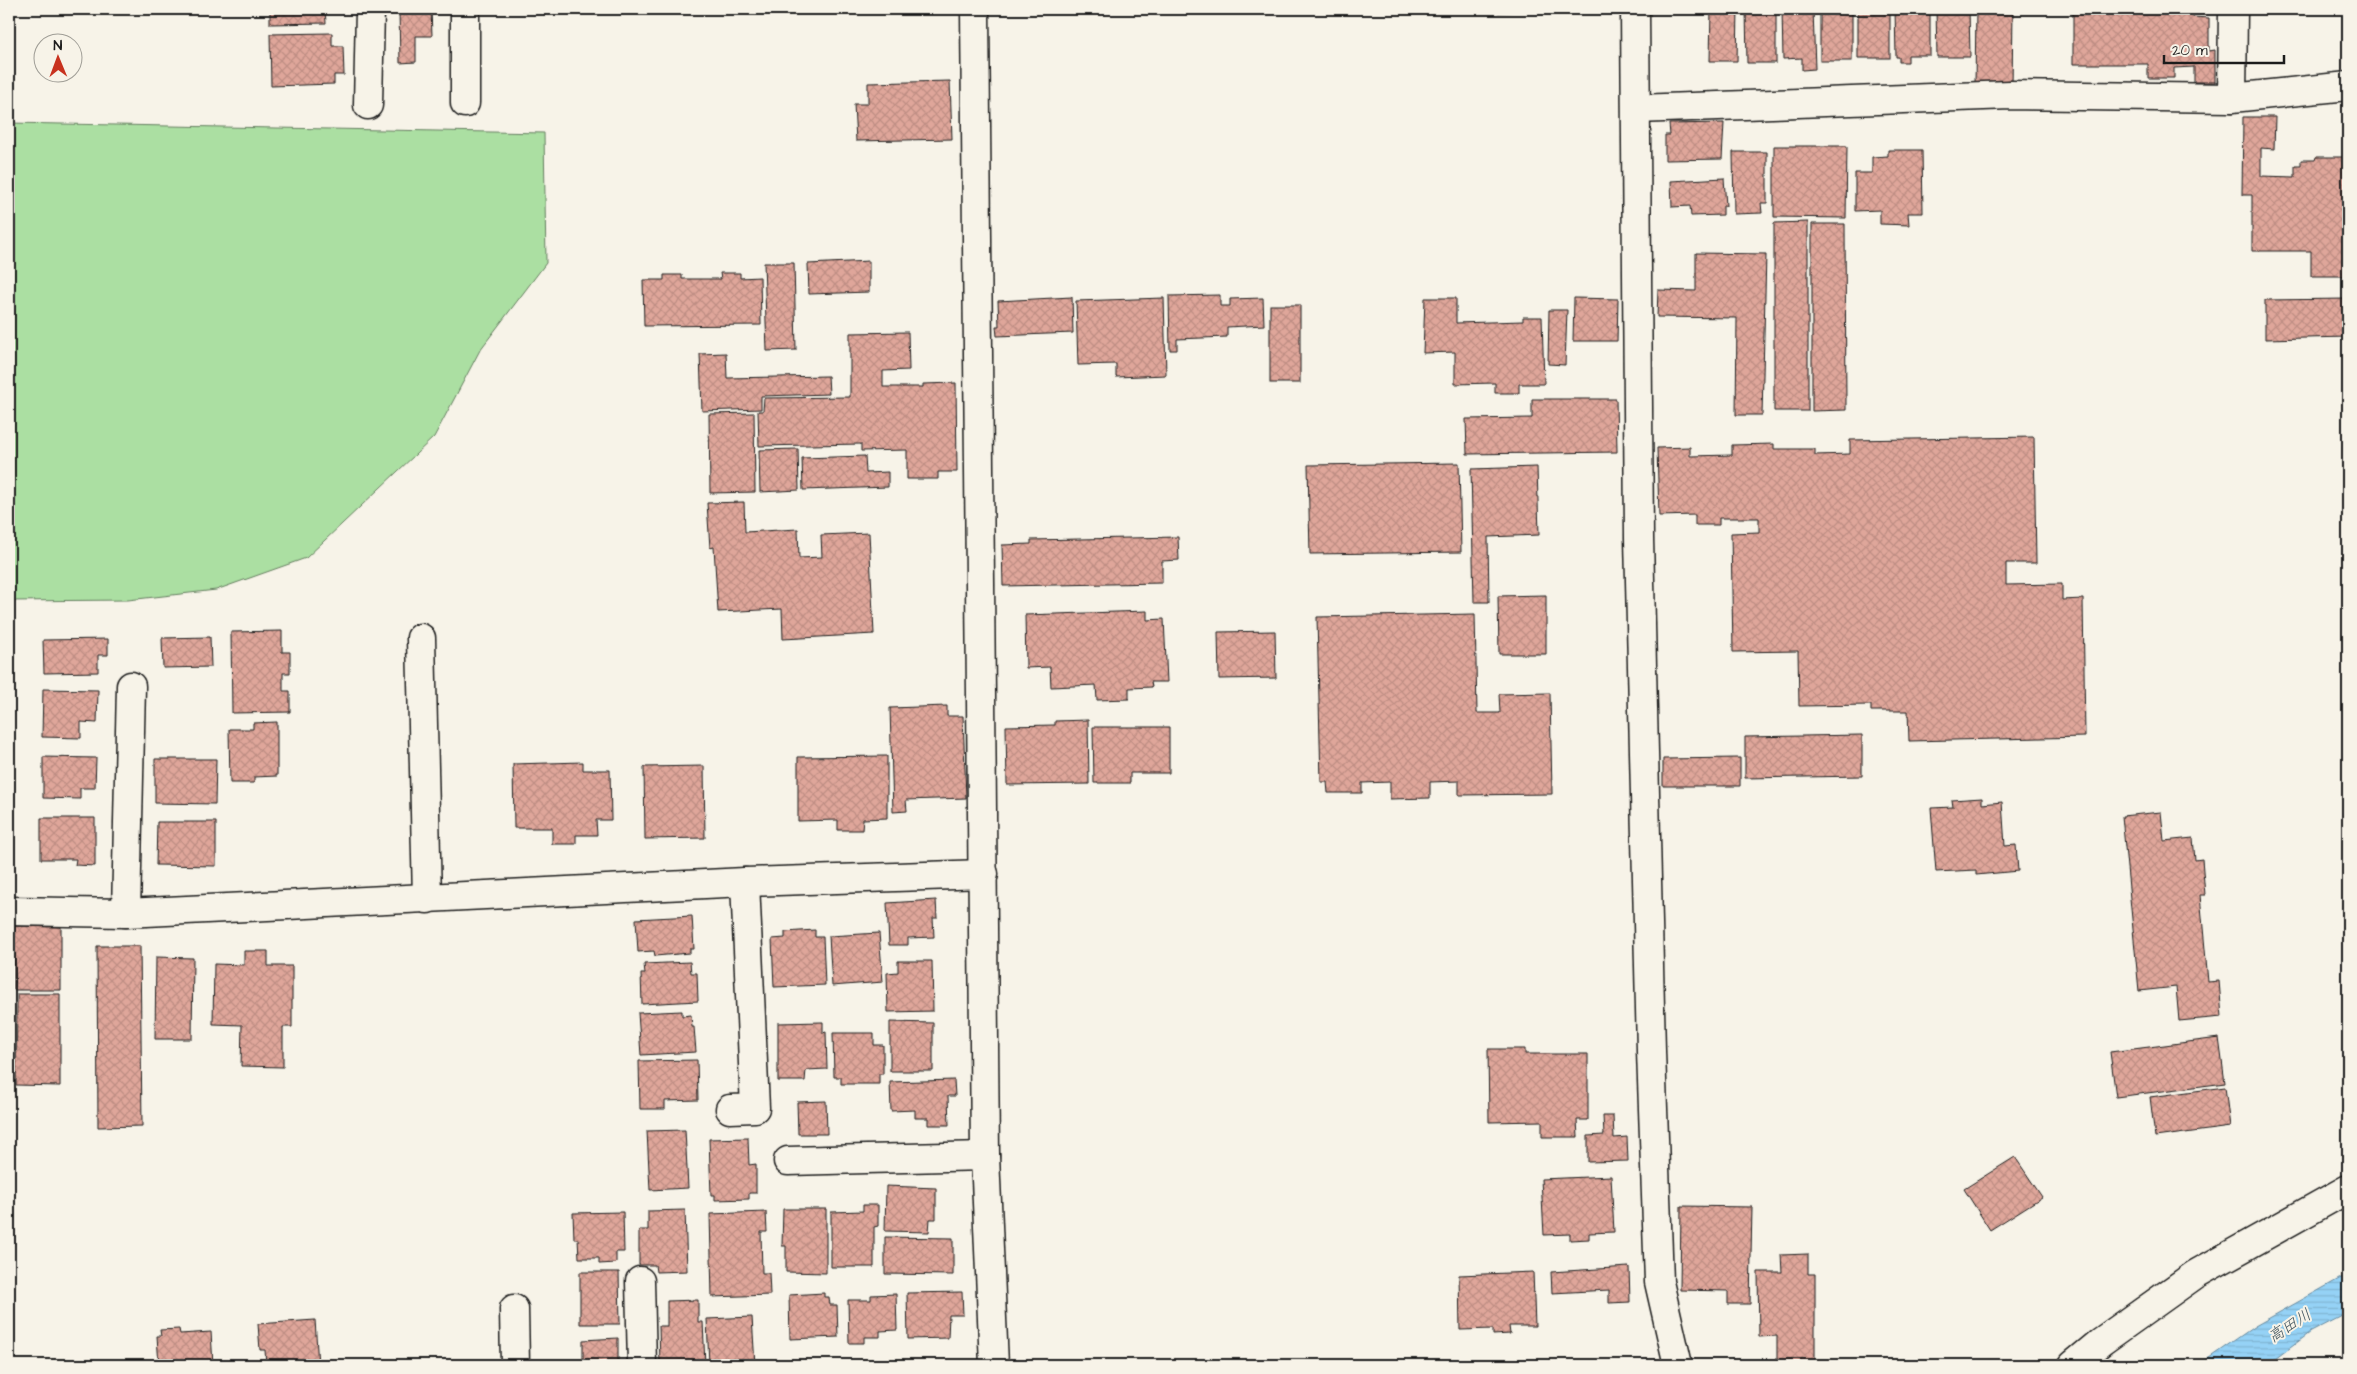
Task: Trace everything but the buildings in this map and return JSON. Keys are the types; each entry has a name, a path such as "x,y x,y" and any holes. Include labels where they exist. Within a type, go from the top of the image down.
{"street":[{"path":"368,105 370,9"},
{"path":"465,9 465,103"},
{"path":"975,9 986,1156 994,1365"},
{"path":"1635,9 1639,538 1658,1273 1678,1365"},
{"path":"2232,98 2233,9"},
{"path":"1636,109 2010,95 2232,98 2348,86"},
{"path":"421,638 427,899"},
{"path":"126,913 131,686"},
{"path":"9,911 126,913 746,882 984,874"},
{"path":"730,1109 756,1108 746,882"},
{"path":"788,1161 986,1156"},
{"path":"2073,1365 2102,1341 2196,1274 2348,1189"},
{"path":"640,1281 642,1365"},
{"path":"514,1309 515,1365"}],"green space":[{"path":"9,123 544,133 546,263 480,350 434,437 306,558 216,590 128,600 9,601"}],"water":[{"name":"高田川","path":"2348,1274 2348,1313 2311,1332 2267,1365 2199,1365 2255,1326"}]}
